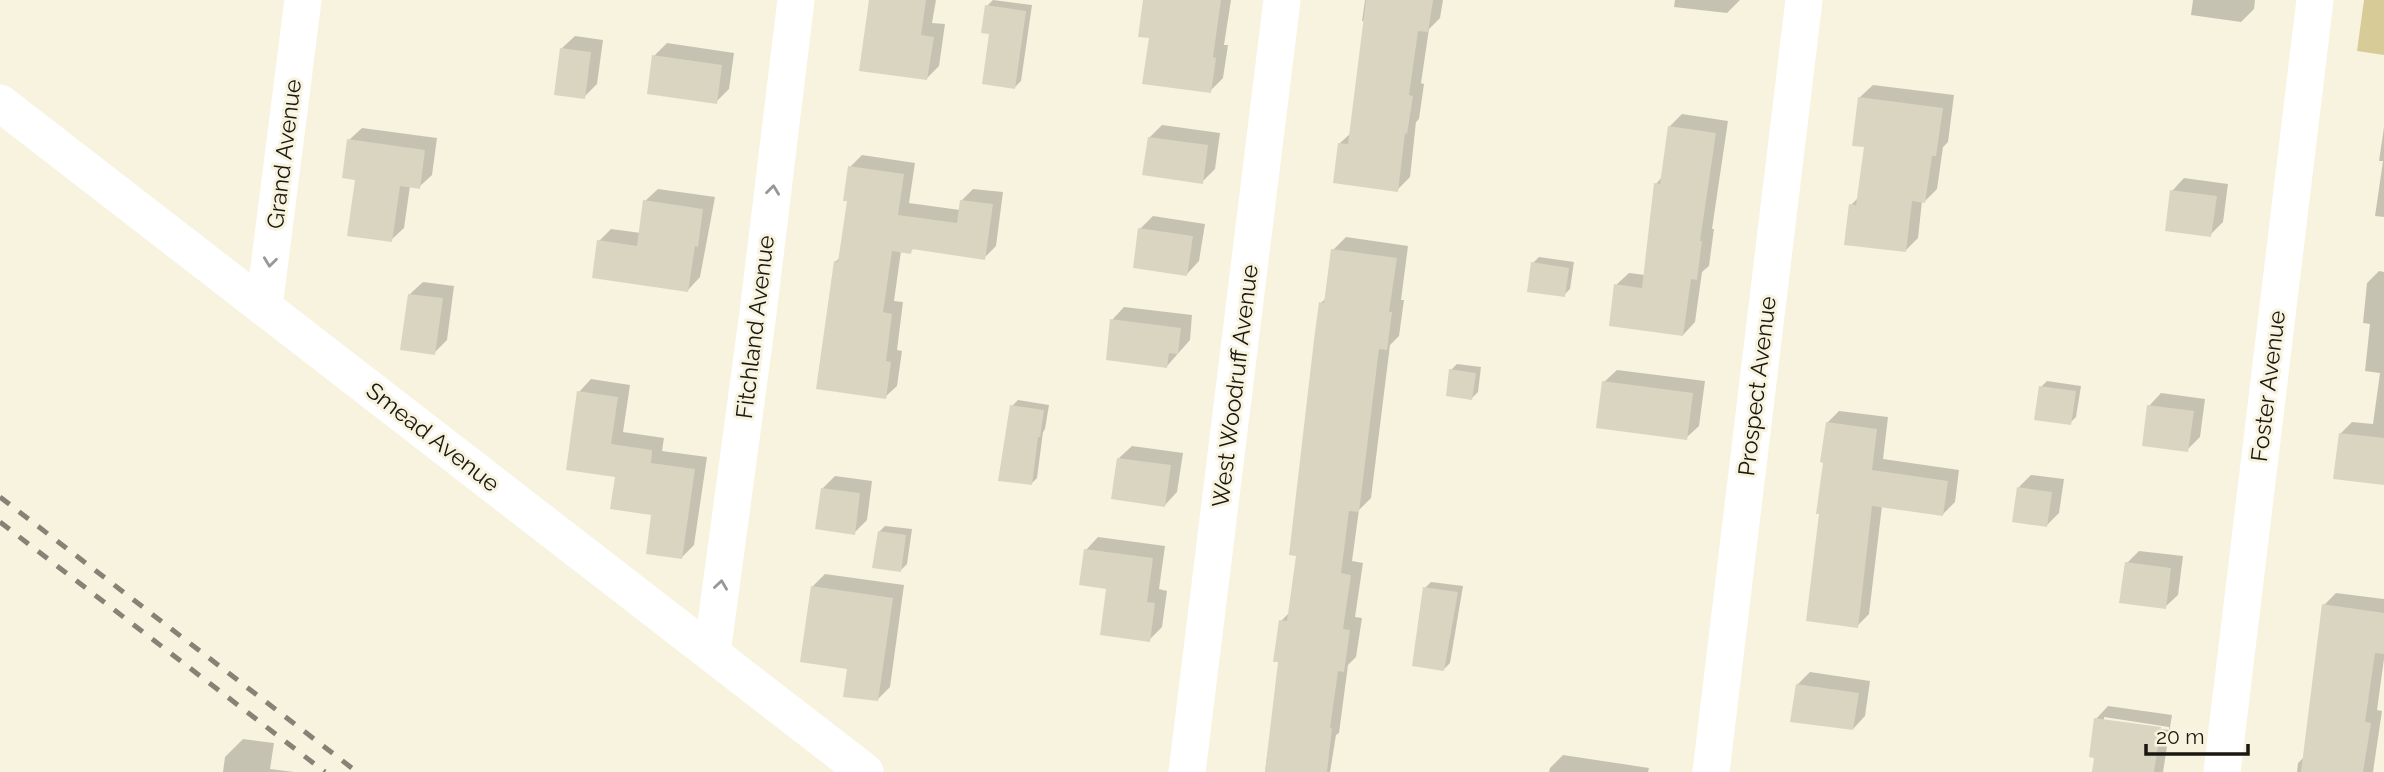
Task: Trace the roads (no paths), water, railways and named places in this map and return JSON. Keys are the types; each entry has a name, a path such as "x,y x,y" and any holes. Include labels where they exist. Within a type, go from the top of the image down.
{"street":[{"name":"Grand Avenue","path":"264,307 303,0"},
{"name":"Fitchland Avenue","path":"712,653 760,299 796,0"},
{"name":"West Woodruff Avenue","path":"1187,772 1282,0"},
{"name":"Prospect Avenue","path":"1711,772 1804,0"},
{"name":"Foster Avenue","path":"2222,772 2315,0"},
{"name":"Smead Avenue","path":"0,103 865,772"}],"railway":[{"path":"0,497 357,772"},
{"path":"0,522 325,772"}]}
